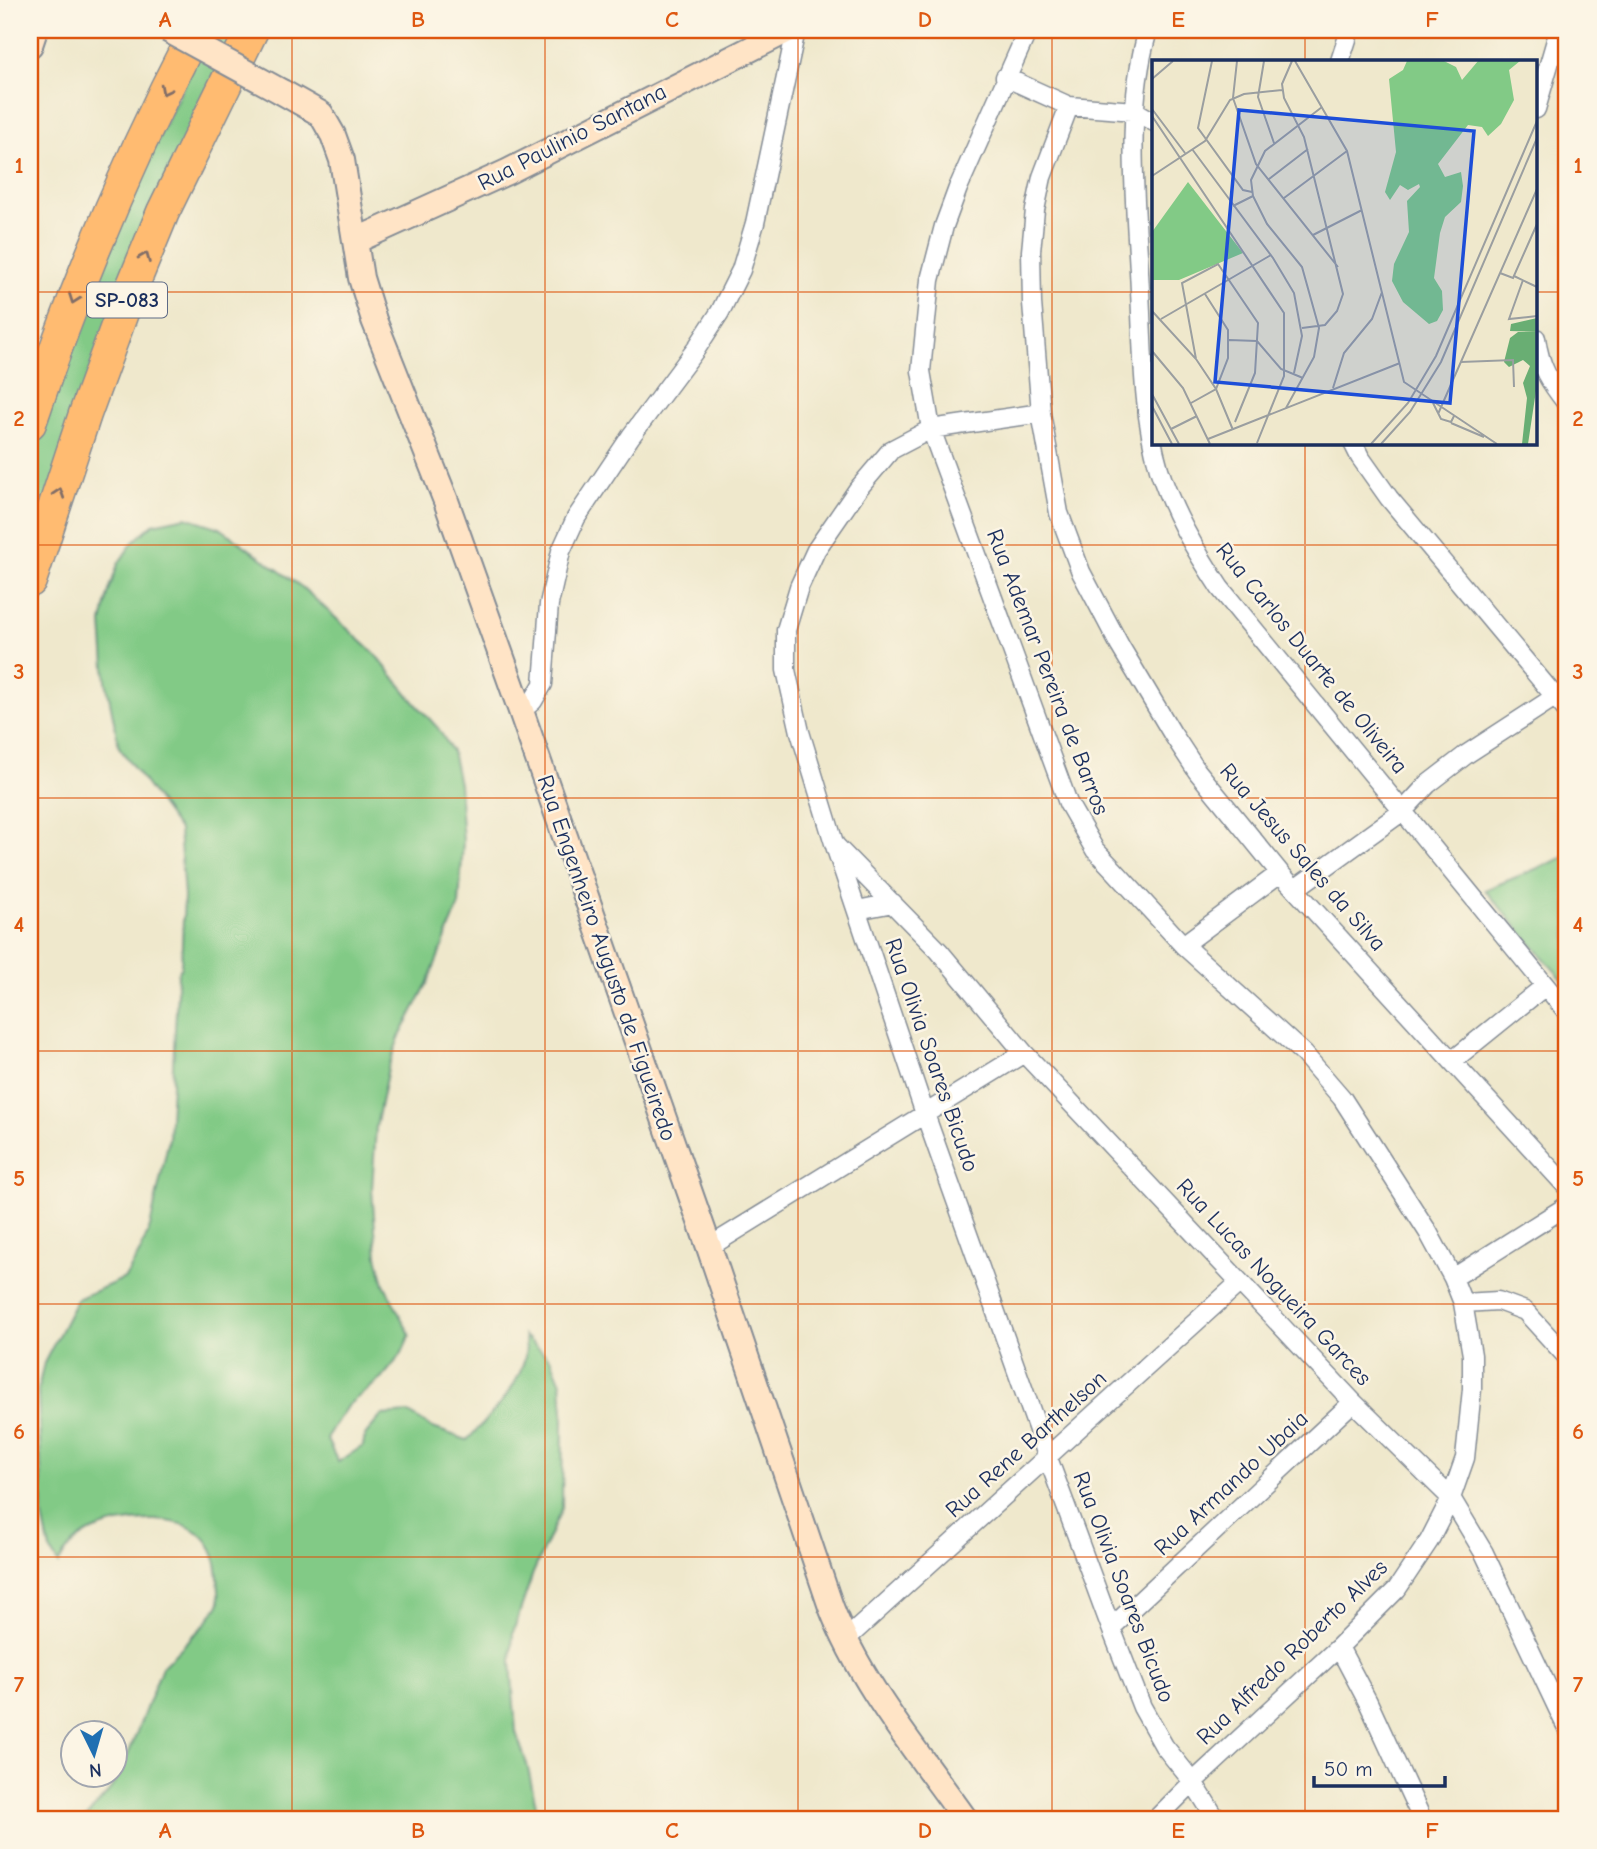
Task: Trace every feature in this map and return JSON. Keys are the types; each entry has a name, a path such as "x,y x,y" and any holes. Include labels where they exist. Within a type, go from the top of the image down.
{"highway":[{"name":"SP-083","path":"30,423 85,268 162,95 196,30"},
{"name":"SP-083","path":"30,582 85,414 124,307 163,212 252,30"}],"main road":[{"path":"30,46 35,30"},
{"name":"Rua Engenheiro Augusto de Figueiredo","path":"168,30 321,114 333,135 342,160 361,278 374,320 446,501 521,711 844,1641 863,1675 965,1819"},
{"name":"Rua Paulinio Santana","path":"355,241 507,172 788,30"}],"street":[{"path":"521,711 533,701 543,684 549,604 561,551 576,518 631,436 696,349 720,312 741,270 755,223 796,30"},
{"name":"Rua Ademar Pereira de Barros","path":"1028,30 958,188 944,226 930,280 921,371 931,429 1068,803 1080,827 1095,850 1183,945 1304,1054 1342,1098 1422,1222 1453,1278 1462,1303"},
{"name":"Rua Carlos Duarte de Oliveira","path":"1148,30 1137,82 1133,149 1146,408 1152,436"},
{"path":"1340,60 1350,30"},
{"path":"1538,102 1559,30"},
{"path":"1006,77 1069,106 1135,111 1152,121"},
{"name":"Rua Jesus Sales da Silva","path":"1069,106 1042,177 1035,210 1031,251 1032,303 1041,413 1059,513 1087,585 1119,646 1171,733 1198,772 1280,873 1567,1187"},
{"path":"1538,354 1539,362 1551,384 1567,404"},
{"name":"Rua Olivia Soares Bicudo","path":"1041,413 931,429 891,450 858,489 816,550 799,587 786,630 786,670 791,699 834,843 925,1114 1111,1628 1142,1707 1164,1745 1193,1782 1216,1819"},
{"name":"Rua Carlos Duarte de Oliveira","path":"1154,444 1172,505 1192,546 1220,588 1567,1012"},
{"path":"1354,444 1389,498 1561,693 1567,711"},
{"path":"1295,889 1403,811 1428,784 1467,754 1561,693"},
{"name":"Rua Lucas Nogueira Garces","path":"834,843 939,951 1024,1053 1353,1402 1451,1498 1484,1553 1567,1728"},
{"path":"1183,945 1280,873"},
{"path":"857,910 893,903"},
{"path":"1452,1061 1545,986"},
{"path":"709,1247 1024,1053"},
{"path":"1453,1278 1567,1206"},
{"name":"Rua Rene Barthelson","path":"844,1641 1240,1282"},
{"path":"1462,1303 1498,1301 1525,1311 1567,1357"},
{"name":"Rua Alfredo Roberto Alves","path":"1156,1819 1397,1589 1429,1541 1451,1498 1465,1458 1472,1389 1472,1354 1462,1303"},
{"name":"Rua Armando Ubaia","path":"1111,1628 1353,1402"},
{"path":"1339,1647 1368,1702 1422,1819"}],"green space":[{"path":"210,30 240,30 30,547 30,460 71,341 156,143"},
{"path":"186,517 220,528 303,588 374,653 438,728 452,751 459,784 463,842 459,905 428,982 399,1038 388,1068 376,1127 372,1189 377,1256 384,1284 410,1335 401,1355 382,1378 348,1405 326,1438 338,1462 363,1446 365,1435 382,1415 409,1413 433,1428 467,1440 498,1406 517,1379 526,1350 524,1336 551,1359 561,1383 562,1508 533,1573 513,1632 511,1662 516,1732 527,1764 539,1819 84,1819 109,1790 130,1790 130,1750 162,1667 204,1625 220,1603 217,1568 212,1549 203,1536 189,1527 173,1522 136,1520 102,1527 79,1539 58,1564 50,1550 43,1517 38,1389 44,1363 77,1299 125,1278 140,1252 150,1227 169,1138 184,896 179,830 119,747 106,681 102,623 118,564 133,542 153,524"},
{"path":"1567,856 1567,985 1485,890"}]}
